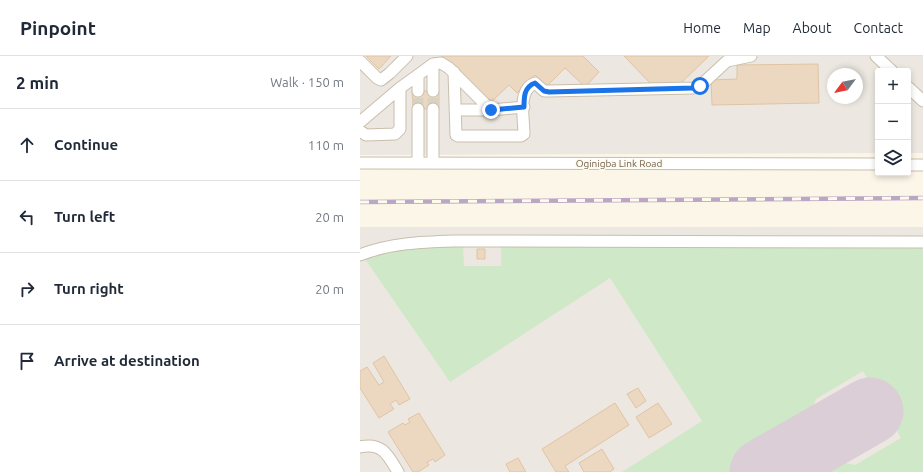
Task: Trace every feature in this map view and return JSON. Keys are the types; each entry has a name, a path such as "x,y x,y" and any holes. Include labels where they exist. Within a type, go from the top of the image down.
{"street":[{"path":"360,61 377,78 381,80 406,56"},
{"path":"454,72 456,135 521,136 524,134 524,97 526,90 531,84 535,83 544,91 549,92 693,88 700,86 727,60 751,56"},
{"path":"876,56 889,68"},
{"path":"360,122 400,88 433,64 441,63 454,72 491,110"},
{"path":"433,64 433,91"},
{"path":"418,75 418,91"},
{"path":"360,131 366,135 395,134 398,132 400,129 400,88"},
{"path":"911,90 923,101"},
{"path":"455,110 491,110 524,107"},
{"path":"418,109 418,163"},
{"path":"433,109 433,163"},
{"path":"418,124 433,124"},
{"name":"Oginigba Link Road","path":"360,163 875,164"},
{"path":"911,164 923,165"},
{"path":"360,255 391,246 454,240 923,242"},
{"path":"360,446 371,445 380,448 387,454 398,472"}],"shaded area":[{"path":"360,56 923,56 923,153 911,153 911,68 875,68 875,153 360,155"},
{"path":"360,227 923,227 923,472 360,472"}],"green space":[{"path":"501,245 923,246 923,472 798,472 822,458 855,465 901,438 863,371 816,399 806,429 731,472 622,472 702,421 610,278 450,382 365,259 393,251 424,246 463,246 464,266 501,266"}],"building":[{"path":"366,56 391,56 379,69"},
{"path":"441,56 583,56 599,72 585,87 565,68 547,86 535,75 517,93 509,85 491,102 469,80 467,82"},
{"path":"624,56 709,56 681,83 651,84"},
{"path":"818,64 819,103 712,105 711,80 737,79 737,65"},
{"path":"412,91 439,91 439,109 413,109"},
{"path":"477,249 485,249 485,259 477,259"},
{"path":"384,356 410,399 399,405 396,400 390,404 394,409 379,418 360,388 360,371 367,367 379,385 384,382 373,363"},
{"path":"638,388 646,401 636,408 627,394"},
{"path":"615,403 629,425 565,466 569,472 556,472 542,449"},
{"path":"658,403 672,424 649,438 636,417"},
{"path":"419,413 445,455 435,462 433,459 427,462 429,465 418,472 413,472 388,432 403,423 405,425 410,422 408,419"},
{"path":"602,449 614,469 610,472 584,472 579,463"},
{"path":"518,458 526,472 510,472 506,464"}],"runway":[{"path":"763,472 870,411"}],"tunnel":[{"path":"418,91 418,109"},
{"path":"433,91 433,109"}],"railway":[{"path":"360,202 923,198"}],"route":[{"path":"491,110 524,107 526,90 531,84 535,83 538,84 544,91 549,92 693,88 700,86"}]}
